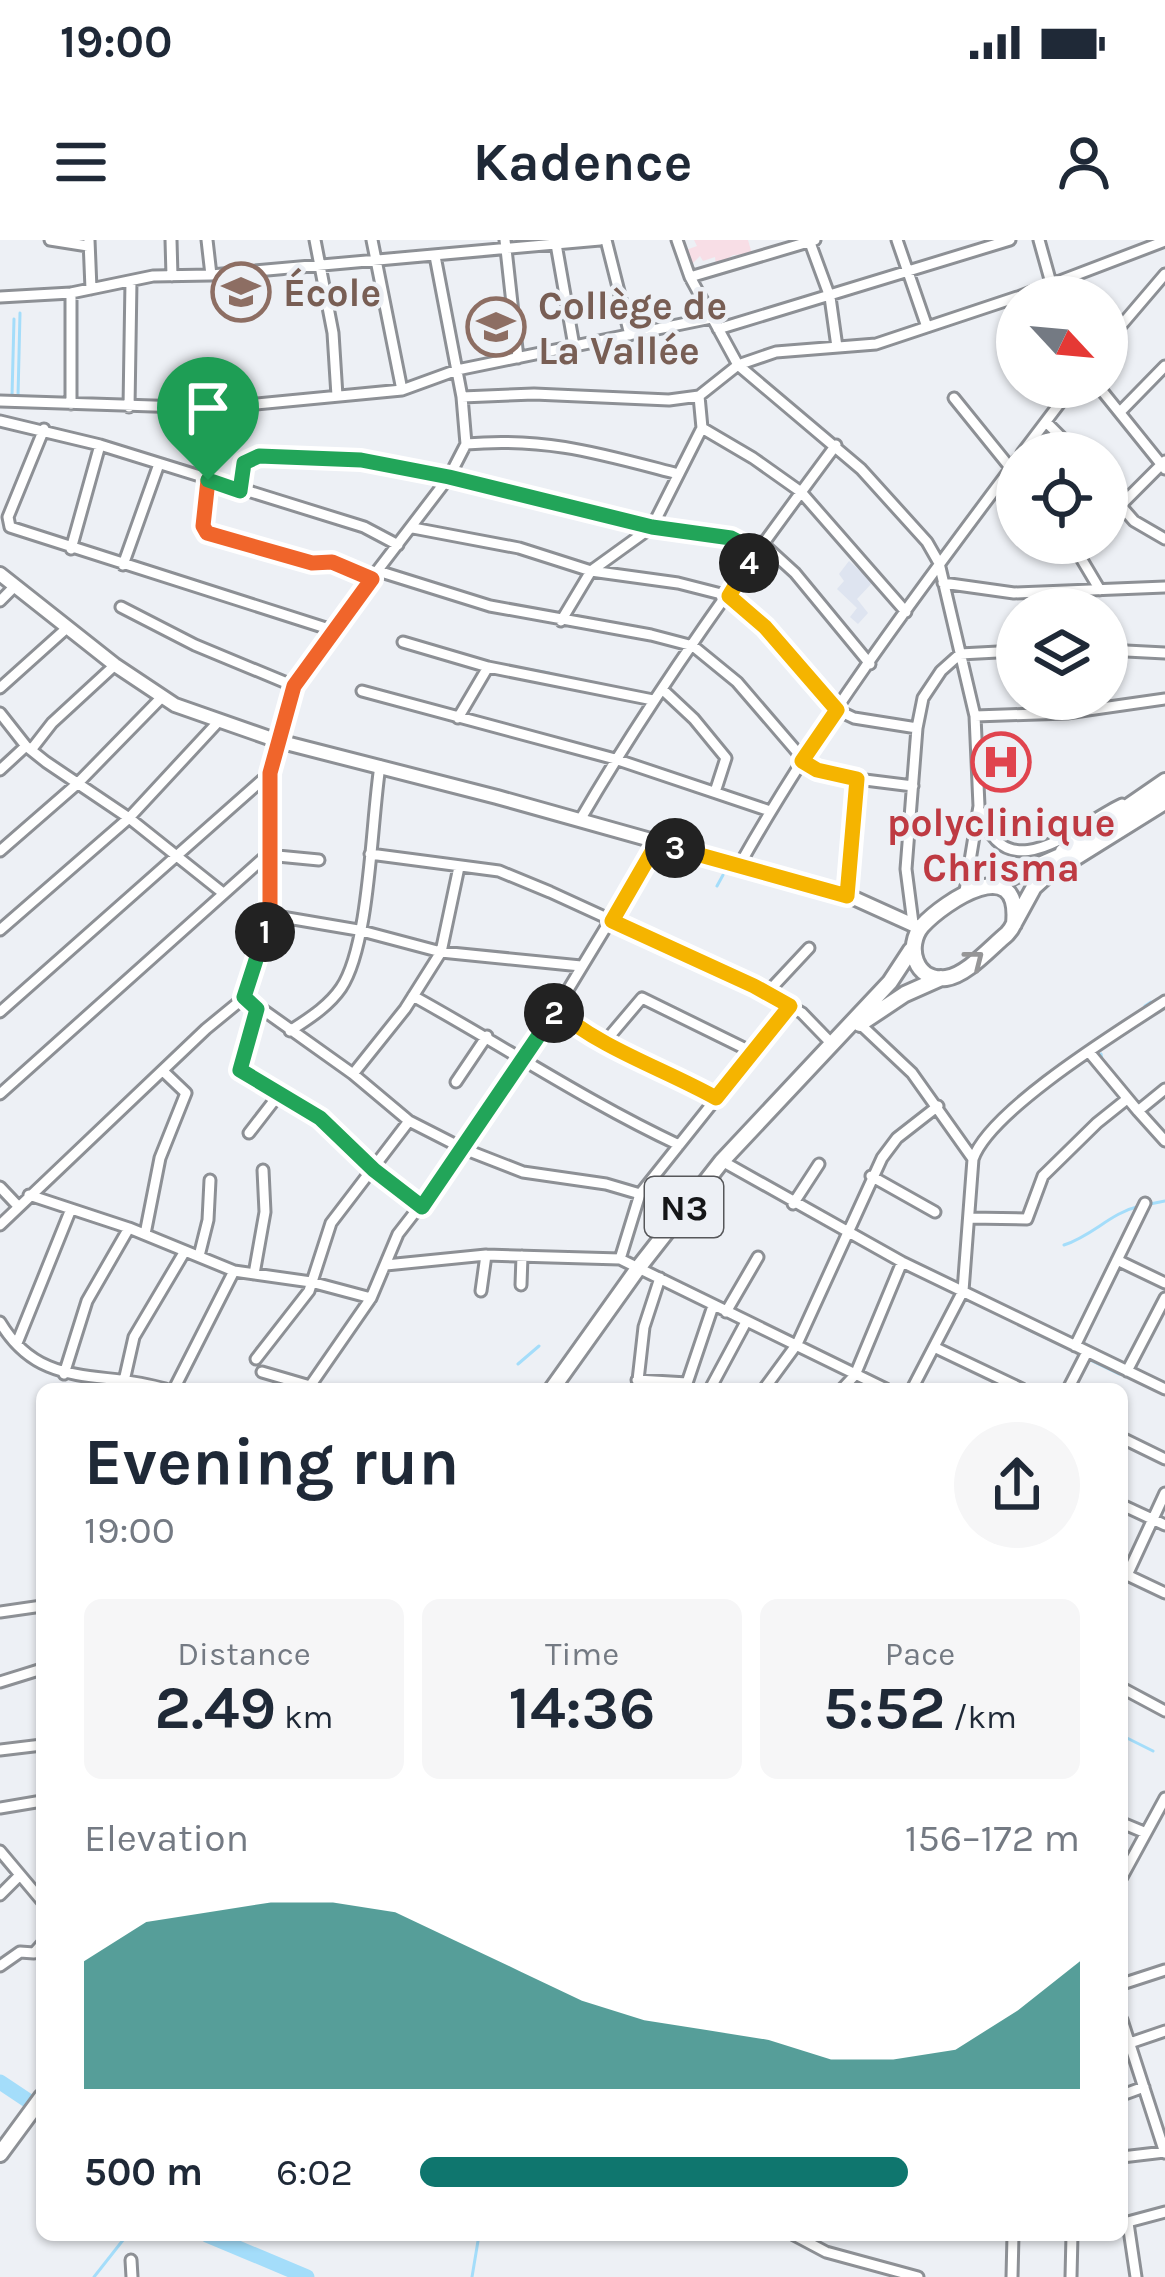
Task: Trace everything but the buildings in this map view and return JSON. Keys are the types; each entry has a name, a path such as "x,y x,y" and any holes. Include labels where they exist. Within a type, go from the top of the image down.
{"highway":[{"path":"835,1043 890,982 911,950 917,926 965,891 1041,873 1165,791"},
{"path":"835,1043 905,994 958,973 1007,934 1041,873"},
{"path":"992,886 1014,904 1014,924"},
{"path":"911,950 919,966 941,978"},
{"name":"N3","path":"556,1383 722,1161 835,1043"},
{"path":"0,2154 36,2105"}],"main road":[{"path":"0,574 161,698 219,721 847,896 917,926"},
{"path":"1041,873 1165,780"},
{"path":"1041,873 1165,802"}],"street":[{"path":"50,240 89,243 91,289"},
{"path":"171,240 172,276"},
{"path":"207,240 211,275"},
{"path":"315,240 333,333 337,396"},
{"path":"372,240 402,390"},
{"path":"417,240 417,256"},
{"path":"0,298 71,293 172,276 435,256 505,244 603,240 630,335"},
{"path":"677,240 690,277 738,365 836,445 927,542 939,563 975,716 979,806 965,891"},
{"path":"897,240 927,327"},
{"path":"718,329 1010,240"},
{"path":"1039,240 1049,276"},
{"path":"690,277 811,241 830,297 837,347"},
{"path":"1067,276 1128,246 1165,241"},
{"path":"505,244 518,358"},
{"path":"556,244 574,346"},
{"path":"0,1226 17,1205 244,997 270,915 270,773 294,686 413,528 466,444 462,397 435,256"},
{"path":"1128,317 1165,274"},
{"path":"129,406 131,281"},
{"path":"71,293 71,404"},
{"path":"462,397 534,394 669,400 699,396 738,365 792,349 876,344 996,304"},
{"path":"0,401 214,408 402,390 457,370 711,318"},
{"path":"1121,411 1165,366"},
{"path":"561,621 590,571 652,527 702,428 699,396"},
{"path":"954,398 996,446"},
{"path":"1038,432 1056,408"},
{"path":"1118,408 1164,465 1128,499"},
{"path":"0,421 100,445 364,527 398,545"},
{"path":"1046,422 1056,432"},
{"path":"702,428 801,492 906,611"},
{"path":"44,429 10,527 332,630"},
{"path":"466,444 558,443 678,474"},
{"path":"71,549 100,445"},
{"path":"580,820 653,700 729,596 759,546 836,445"},
{"path":"240,491 244,463 259,456 361,460 652,527 731,538 759,546 795,573 870,664"},
{"path":"122,565 159,464"},
{"path":"208,480 203,526 207,533 490,606 651,634 693,646 737,682 802,761 817,770 857,779 913,785"},
{"path":"739,866 837,710 939,563 996,492"},
{"path":"1128,515 1165,539"},
{"path":"413,528 519,548 590,571 729,596 765,627 837,710 854,718 916,728"},
{"path":"943,583 996,590"},
{"path":"0,601 15,586"},
{"path":"1128,589 1165,587"},
{"path":"122,607 195,645 294,686"},
{"path":"0,688 68,627"},
{"path":"403,642 488,667 653,700"},
{"path":"1128,651 1165,652"},
{"path":"917,926 906,869 916,728 923,698 941,671 960,654 996,652"},
{"path":"0,770 115,664"},
{"path":"458,718 488,667"},
{"path":"662,689 726,758 715,792"},
{"path":"362,692 615,759 770,811"},
{"path":"0,851 77,784 161,698"},
{"path":"975,716 1067,713 1165,699"},
{"path":"0,712 29,748 129,818 223,893"},
{"path":"0,931 129,818 219,721"},
{"path":"290,1031 318,1013 341,988 356,957 380,766"},
{"path":"0,1012 270,773"},
{"path":"847,896 857,779"},
{"path":"979,806 992,836 1008,848 1028,851 1045,848 1133,800"},
{"path":"312,1383 371,1298 398,1234 526,1058 657,843"},
{"path":"370,854 499,872 766,993 811,1020 835,1043"},
{"path":"0,1094 267,855 319,860"},
{"path":"353,1074 440,952 459,867"},
{"path":"270,915 358,930 440,952 581,967"},
{"path":"766,993 809,948"},
{"path":"413,995 526,1058 594,1104 679,1145"},
{"path":"244,997 353,1074 409,1121 464,1149 523,1172 640,1194"},
{"path":"603,1044 642,998 752,1052"},
{"path":"916,1383 962,1291 973,1159 987,1134 1089,1052 1165,1000"},
{"path":"620,1259 640,1194 790,1006"},
{"path":"257,1009 240,1070 320,1118 374,1170 422,1207"},
{"path":"556,1010 603,1044 665,1069 716,1098"},
{"path":"860,1024 912,1073 973,1159"},
{"path":"456,1082 487,1036"},
{"path":"1089,1052 1165,1141"},
{"path":"145,1234 160,1158 186,1093 164,1072"},
{"path":"1138,1112 1165,1089"},
{"path":"249,1133 280,1093"},
{"path":"969,1218 1027,1219 1043,1176 1127,1099"},
{"path":"768,1383 797,1344 871,1176 897,1138 938,1106"},
{"path":"256,1359 311,1282 331,1223 409,1121"},
{"path":"722,1161 902,1262 1165,1389"},
{"path":"793,1204 819,1164"},
{"path":"254,1274 265,1212 263,1170"},
{"path":"871,1176 935,1212"},
{"path":"199,1256 208,1220 210,1180"},
{"path":"0,1187 17,1205"},
{"path":"29,1195 234,1270 311,1282 371,1298"},
{"path":"1075,1346 1145,1204"},
{"path":"17,1343 71,1209"},
{"path":"64,1374 87,1301 129,1228"},
{"path":"124,1381 134,1336 185,1251"},
{"path":"386,1264 486,1255 620,1259 873,1383"},
{"path":"481,1291 486,1255"},
{"path":"521,1285 522,1256"},
{"path":"726,1312 758,1257"},
{"path":"1118,1260 1165,1282"},
{"path":"848,1383 902,1262"},
{"path":"177,1383 234,1270"},
{"path":"637,1383 644,1327 660,1278"},
{"path":"1127,1371 1165,1298"},
{"path":"687,1383 713,1306"},
{"path":"0,1322 34,1361 90,1383"},
{"path":"713,1383 746,1322"},
{"path":"936,1348 1009,1383"},
{"path":"1071,1383 1087,1352"},
{"path":"262,1372 296,1383"},
{"path":"103,1383 133,1383"},
{"path":"1128,1441 1165,1459"},
{"path":"1128,1569 1165,1493"},
{"path":"1128,1508 1165,1525"},
{"path":"1128,1576 1165,1593"},
{"path":"0,1612 36,1607"},
{"path":"0,1682 36,1672"},
{"path":"1128,1691 1165,1711"},
{"path":"0,1750 36,1746"},
{"path":"1128,1866 1165,1798"},
{"path":"0,1808 36,1802"},
{"path":"1128,1826 1146,1833"},
{"path":"0,1851 36,1894"},
{"path":"0,1895 20,1875"},
{"path":"0,1966 20,1952 36,1951"},
{"path":"1128,1982 1165,1970"},
{"path":"1128,2036 1165,2032"},
{"path":"1128,2042 1165,2152 1128,2156"},
{"path":"1128,2094 1165,2091"},
{"path":"1128,2222 1165,2212"},
{"path":"1128,2238 1136,2277"},
{"path":"805,2241 865,2271 919,2277"},
{"path":"1012,2277 1013,2241"},
{"path":"1071,2277 1072,2241"},
{"path":"131,2260 132,2277"}],"shaded area":[{"path":"694,240 748,240 752,254 733,255 716,266 715,257 703,261 700,256 691,265 686,250 697,246"},
{"path":"849,561 873,582 857,599 868,613 858,624 850,617 857,608 837,589 844,581 839,574"}],"waterway":[{"path":"20,313 18,396 41,398"},
{"path":"12,396 14,319"},
{"path":"526,669 549,673"},
{"path":"717,886 723,875"},
{"path":"1145,1006 1151,1002"},
{"path":"1101,1054 1102,1060"},
{"path":"1148,1114 1165,1133"},
{"path":"1150,1204 1165,1201"},
{"path":"1064,1245 1140,1206"},
{"path":"1027,1329 1080,1354"},
{"path":"1053,1329 1063,1334"},
{"path":"1083,1343 1091,1347"},
{"path":"518,1364 539,1346"},
{"path":"1088,1359 1119,1374"},
{"path":"1128,1738 1153,1751"},
{"path":"0,2082 36,2106"},
{"path":"94,2277 122,2241"},
{"path":"221,2241 307,2277"},
{"path":"472,2277 478,2241"}],"place":[{"name":"École","path":"241,292"},
{"name":"Collège de La Vallée","path":"496,327"},
{"name":"polyclinique Chrisma","path":"1001,762"}],"route":[{"path":"259,456 361,460 652,527 731,538 756,551 729,596 765,627 837,710 802,761 817,770 857,779 847,896 657,843 612,921 790,1006 716,1098 665,1069 603,1044 556,1010 422,1207 374,1170 320,1118 240,1070 257,1009 244,997 270,915 270,773 278,741 294,686 372,579 332,562 312,563 207,533 203,526 208,480 240,491 244,463 259,456"}]}
